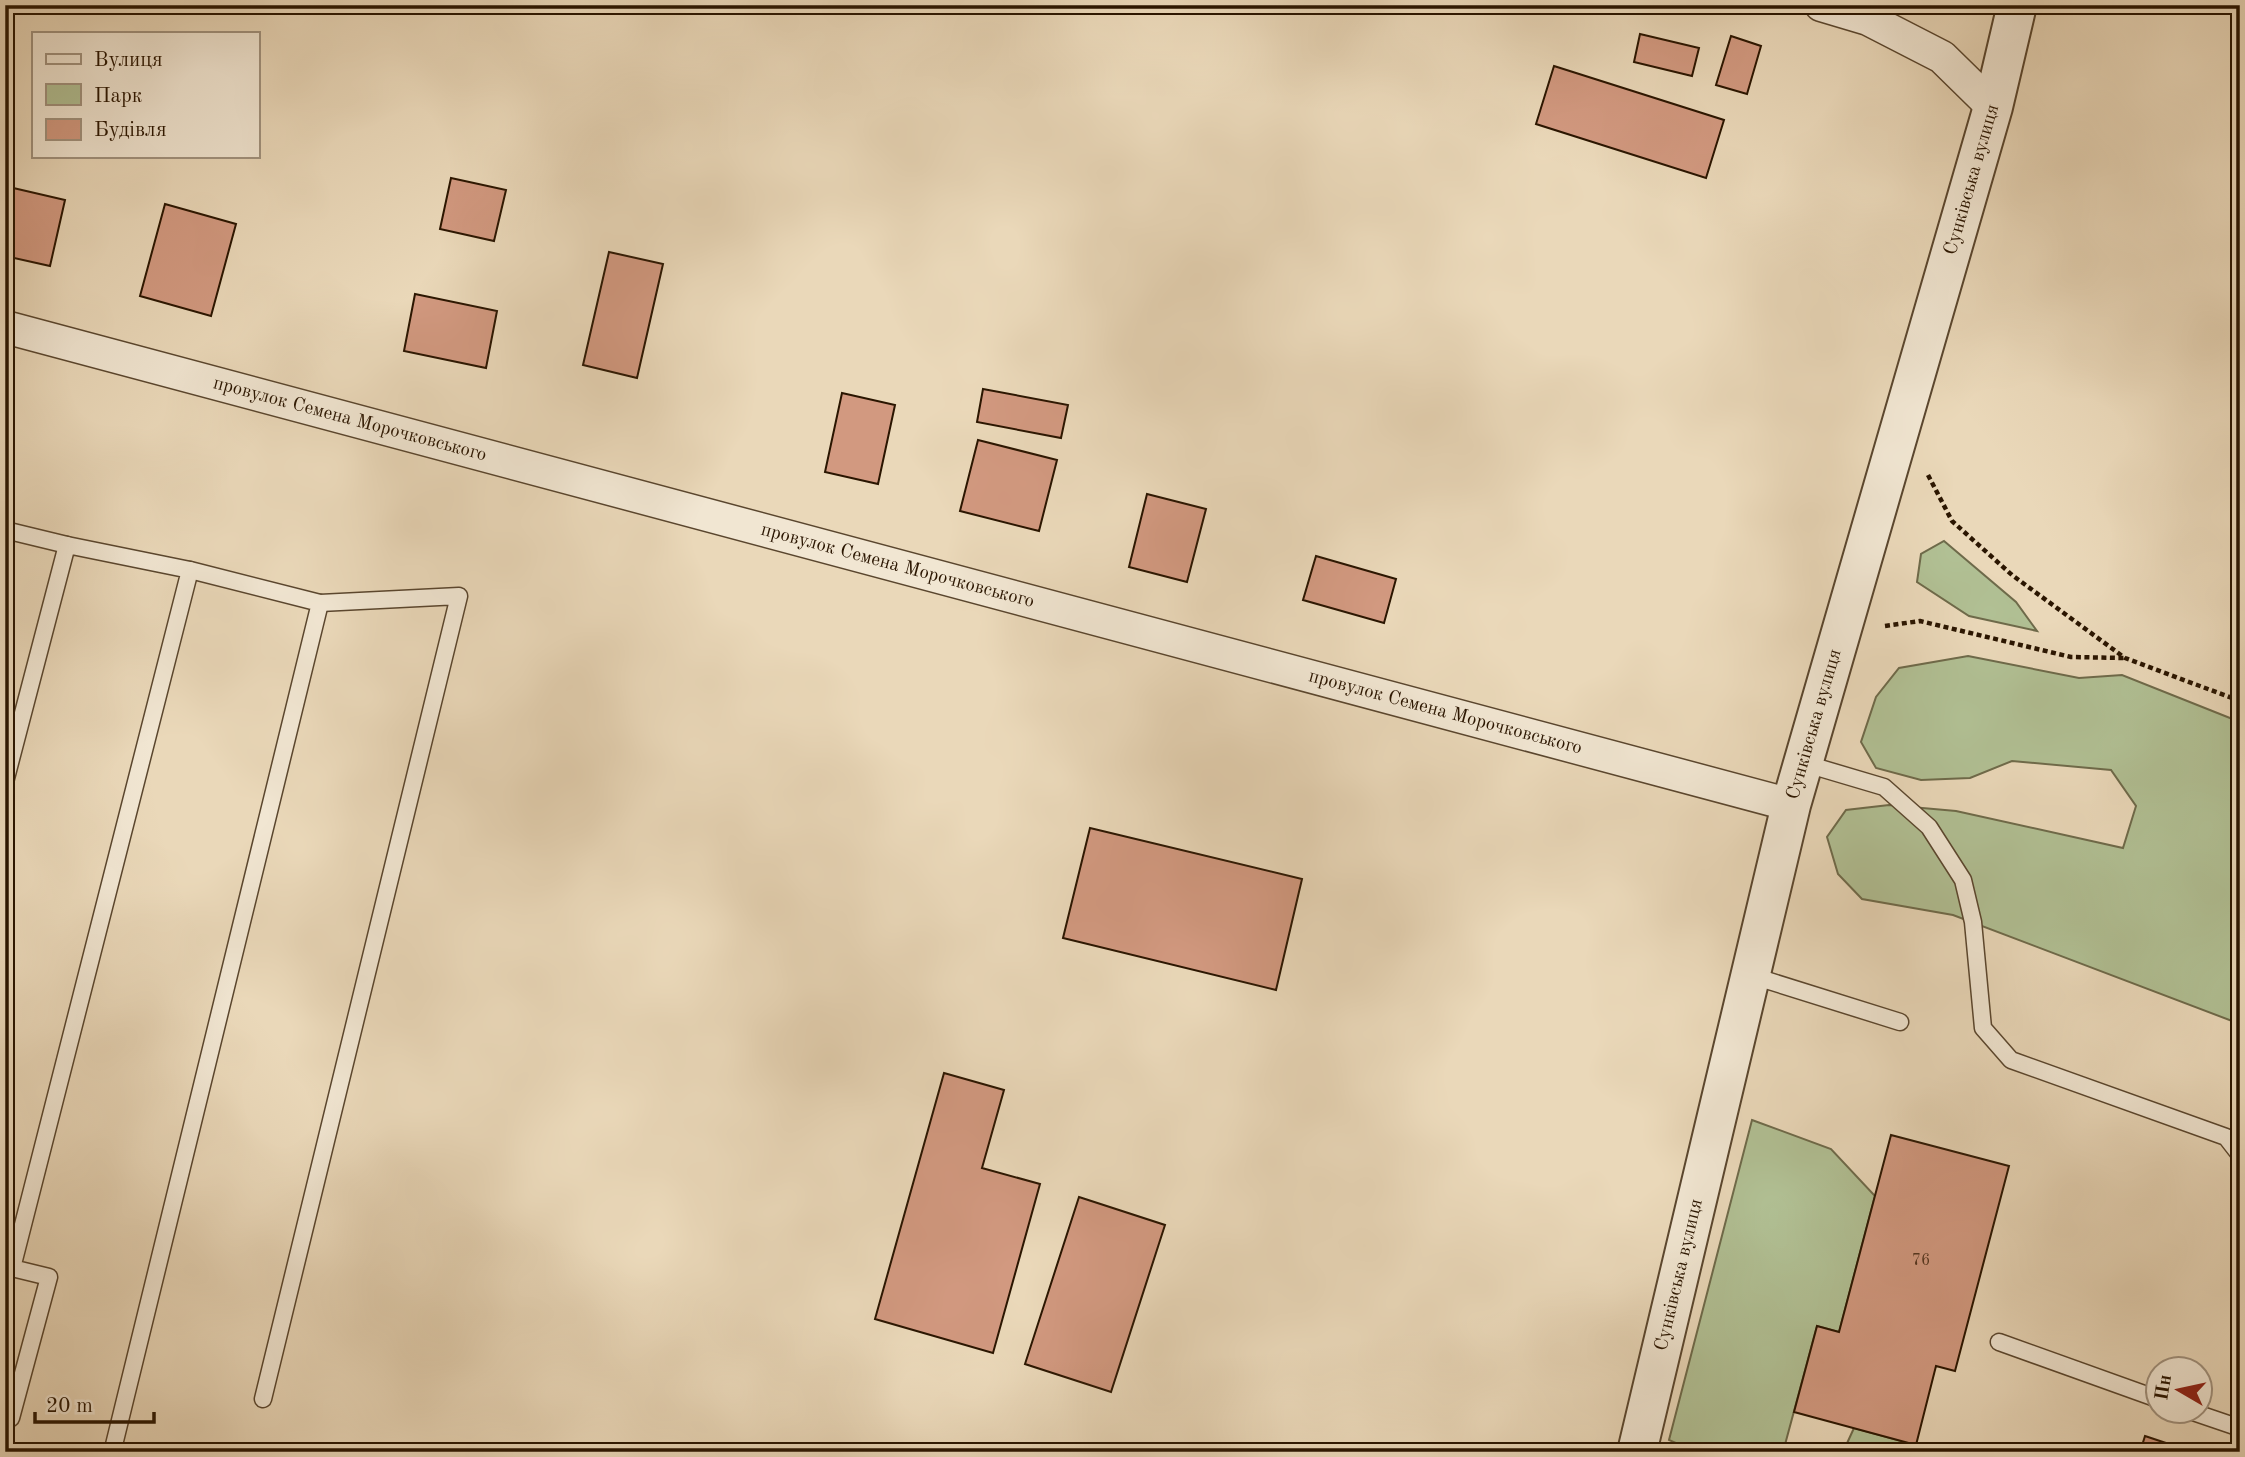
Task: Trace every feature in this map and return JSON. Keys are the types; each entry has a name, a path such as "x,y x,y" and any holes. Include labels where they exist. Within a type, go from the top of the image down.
{"street":[{"path":"1821,5 1868,19 1942,57 1993,107"},
{"name":"Сунківська вулиця","path":"1637,1452 1791,805 1993,107 2017,5"},
{"name":"провулок Семена Морочковського","path":"5,327 1791,805"}],"lane":[{"path":"5,530 190,570 320,603 459,596 263,1399"},
{"path":"5,782 67,545"},
{"path":"5,1416 11,1418 50,1277 9,1267 190,570"},
{"path":"113,1450 320,603"},
{"path":"1803,763 1884,788 1929,827 1963,880 1973,922 1983,1028 2011,1060 2226,1137 2240,1155"},
{"path":"1750,975 1900,1022"},
{"path":"1999,1342 2144,1394"},
{"path":"2214,1419 2240,1428"}],"path":[{"path":"1926,470 1952,521 2012,575 2125,658 2240,701"},
{"path":"1880,626 1920,621 2071,657 2125,658"}],"green space":[{"path":"1944,541 2016,602 2037,631 1969,616 1917,582 1921,554"},
{"path":"1968,656 2079,678 2122,675 2240,722 2240,1024 1953,915 1862,899 1838,874 1827,837 1846,810 1889,805 1956,811 2123,848 2136,806 2111,770 2012,761 1970,778 1921,780 1876,768 1861,742 1876,697 1899,668"},
{"path":"1752,1120 1831,1149 1875,1196 1839,1332 1817,1326 1783,1452 1696,1452 1669,1440"},
{"path":"1854,1428 1916,1445 1913,1452 1843,1452"}],"building":[{"path":"1640,34 1699,48 1692,76 1634,62"},
{"path":"1731,36 1761,46 1747,94 1716,85"},
{"path":"1554,66 1724,120 1706,178 1536,124"},
{"path":"451,178 506,190 494,241 440,229"},
{"path":"9,187 65,200 50,266 5,256 5,205"},
{"path":"165,204 236,224 211,316 140,296"},
{"path":"609,252 663,264 637,378 583,365"},
{"path":"415,294 497,311 486,368 404,351"},
{"path":"983,389 1068,405 1061,438 977,422"},
{"path":"842,393 895,405 878,484 825,472"},
{"path":"978,440 1057,460 1039,531 960,511"},
{"path":"1147,494 1206,509 1187,582 1129,567"},
{"path":"1316,556 1396,579 1384,623 1303,600"},
{"path":"1090,828 1302,879 1276,990 1063,938"},
{"path":"944,1073 1004,1090 982,1168 1040,1184 993,1353 875,1319"},
{"path":"1891,1135 2009,1166 1955,1371 1936,1366 1916,1445 1794,1412 1817,1326 1839,1332"},
{"path":"1079,1197 1165,1225 1111,1392 1025,1364"},
{"path":"2145,1436 2193,1452 2140,1452"}]}
